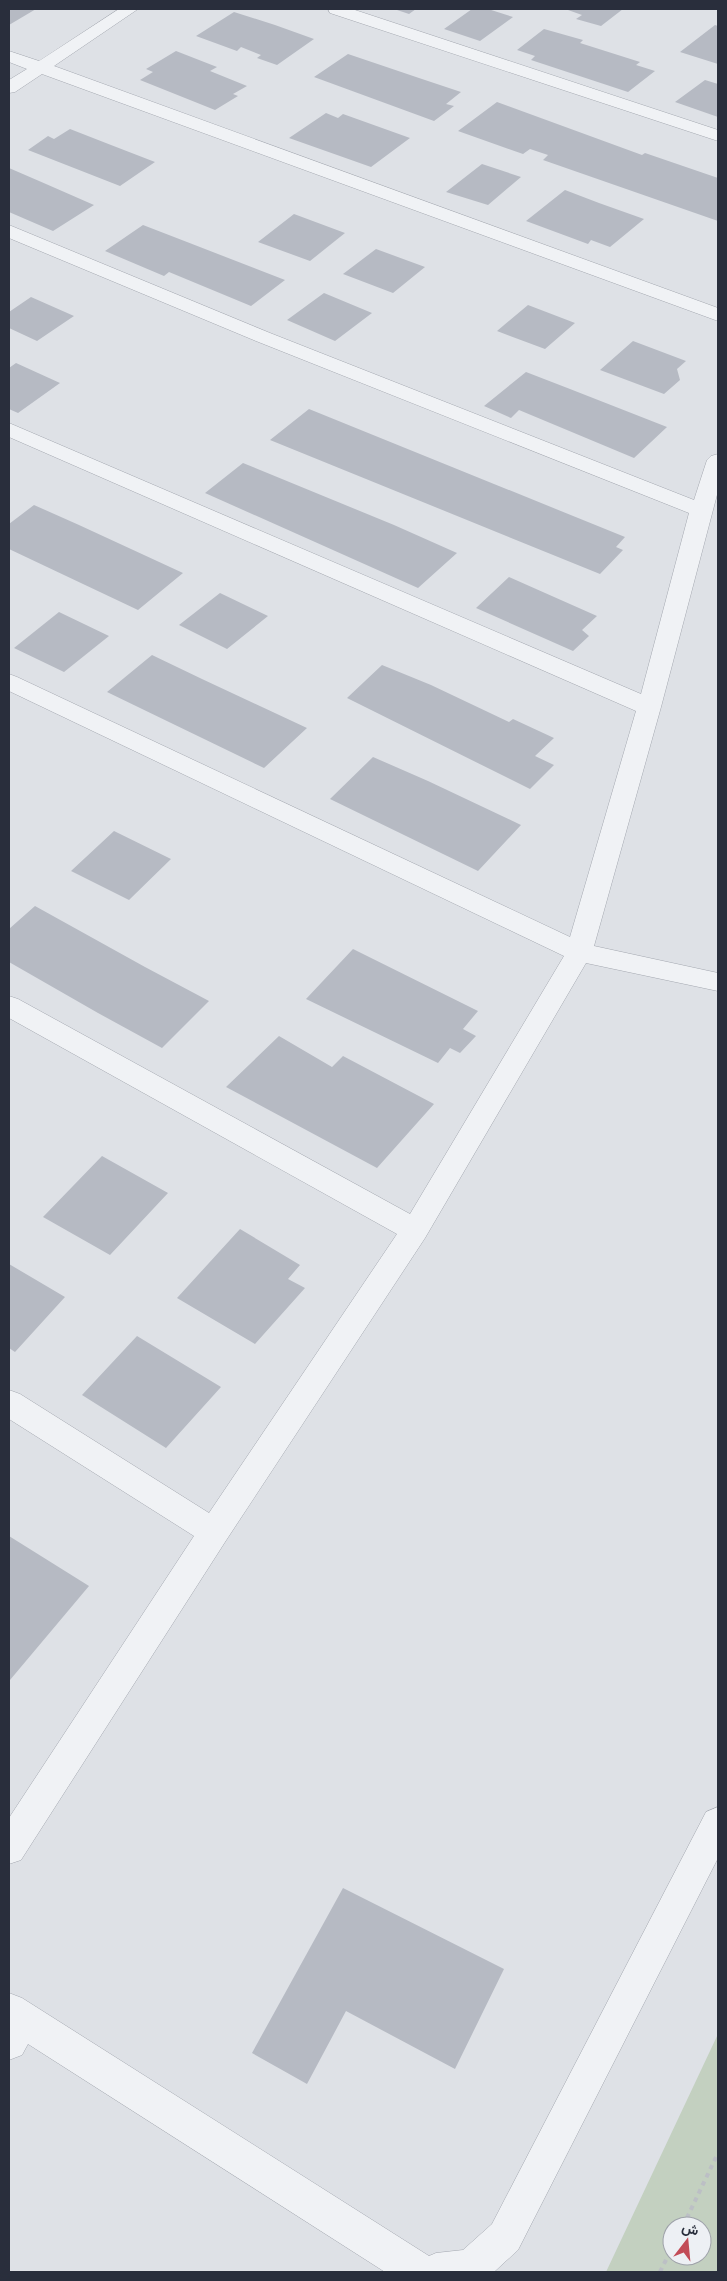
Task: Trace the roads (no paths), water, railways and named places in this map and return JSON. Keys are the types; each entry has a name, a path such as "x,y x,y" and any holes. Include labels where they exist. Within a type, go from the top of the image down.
{"street":[{"path":"9,88 130,9"},
{"path":"336,9 718,136"},
{"path":"9,56 718,315"},
{"path":"9,231 263,337 701,510"},
{"path":"9,429 649,707"},
{"path":"9,1848 214,1532 415,1230 579,952 649,707 701,510 718,460"},
{"path":"9,682 178,764 579,952 718,982"},
{"path":"9,1006 415,1230"},
{"path":"9,1404 214,1532"},
{"path":"458,2271 505,2236 718,1823"},
{"path":"14,2025 418,2272"}]}
